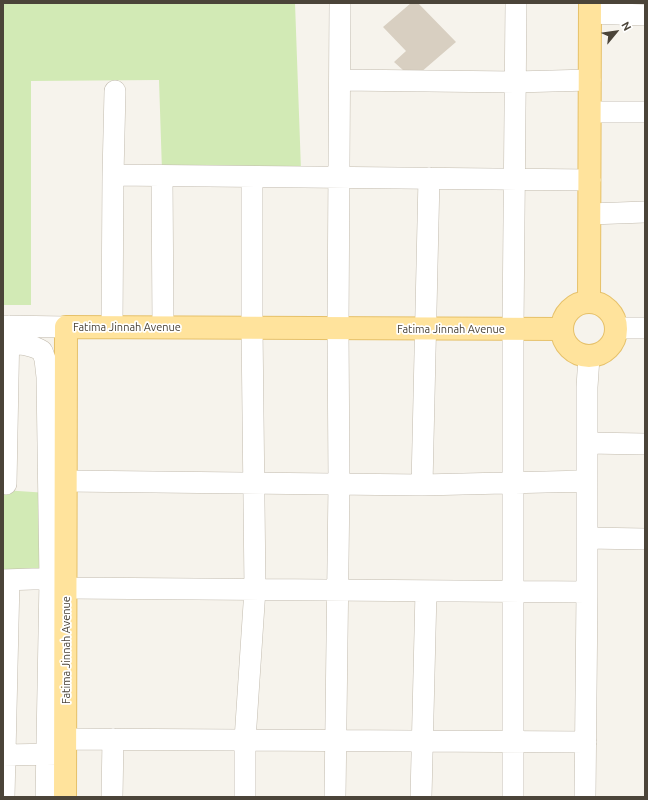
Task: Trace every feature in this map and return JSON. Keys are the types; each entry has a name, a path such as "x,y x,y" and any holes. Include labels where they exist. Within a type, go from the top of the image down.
{"main road":[{"path":"589,302 590,8"},
{"path":"589,302 602,305 612,315 616,328 615,336 608,348 596,356 589,357 580,355 570,348 563,338 561,329 563,320 573,307 581,303 589,302"},
{"name":"Fatima Jinnah Avenue","path":"65,797 59,749 60,581 66,481 66,326 561,329"}],"street":[{"path":"335,797 337,590 340,484 338,328 340,3"},
{"path":"513,797 513,329 516,3"},
{"path":"590,8 645,15"},
{"path":"340,80 515,82 590,80"},
{"path":"112,327 115,90"},
{"path":"590,112 645,112"},
{"path":"113,175 339,178 514,178 590,180"},
{"path":"162,176 163,327"},
{"path":"246,797 245,740 255,589 252,177"},
{"path":"422,485 429,178"},
{"path":"590,214 645,212"},
{"path":"6,335 66,326"},
{"path":"616,328 645,328"},
{"path":"6,335 6,484"},
{"path":"6,335 42,351 45,359 60,581"},
{"path":"585,797 587,442 589,357"},
{"path":"587,442 645,444"},
{"path":"66,481 422,485 587,482"},
{"path":"587,538 645,539"},
{"path":"4,797 6,580 255,589 587,592"},
{"path":"421,797 426,591"},
{"path":"4,755 59,749 113,739 586,742"},
{"path":"112,797 113,739"},
{"path":"46,797 59,749"}],"green space":[{"path":"3,3 295,3 301,170 162,171 159,80 31,81 31,305 3,305"},
{"path":"3,490 48,493 50,588 3,591"}],"building":[{"path":"411,3 418,3 456,42 413,79 394,62 406,51 383,27"}]}
